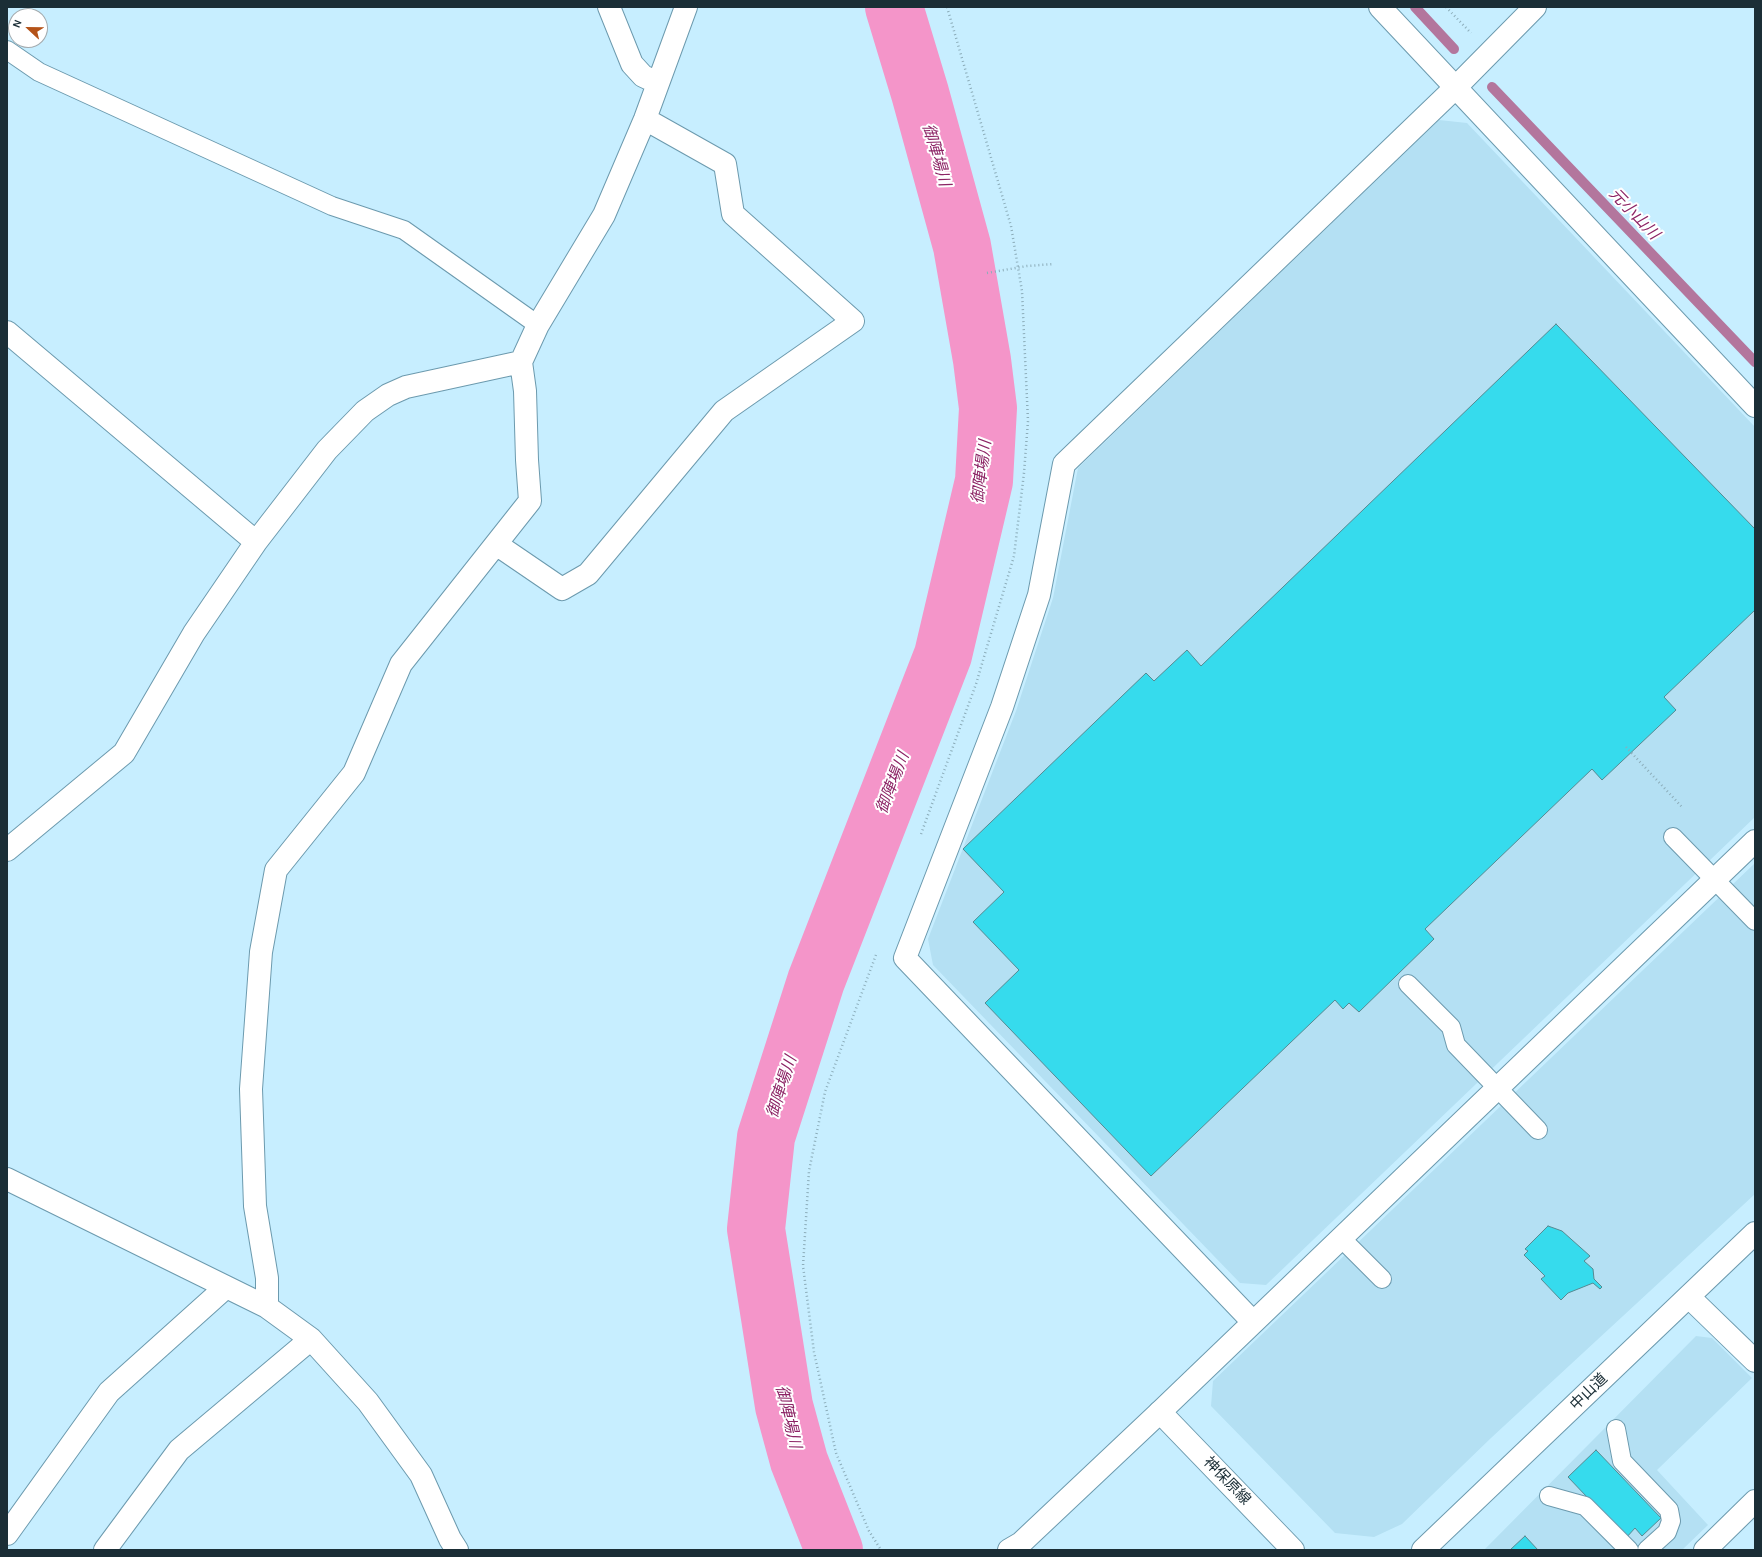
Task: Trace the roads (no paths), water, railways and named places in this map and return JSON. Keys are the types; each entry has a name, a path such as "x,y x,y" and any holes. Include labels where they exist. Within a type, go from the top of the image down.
{"main road":[{"path":"609,7 632,64 643,76 658,83"},
{"path":"267,1308 267,1278 255,1206 251,1089 261,952 276,870 354,773 402,664 530,501 525,391 521,362 538,325 604,215 645,119 686,7"},
{"path":"1380,7 1755,406"},
{"path":"1253,1322 906,958 1002,707 1039,595 1064,464 1456,87 1535,7"},
{"path":"496,544 562,589 588,574 724,411 853,321 733,214 725,164 645,119"},
{"path":"7,332 256,542"},
{"path":"7,850 124,753 194,633 256,542 327,450 365,411 388,395 406,387 521,362"},
{"path":"1009,1550 1021,1543 1160,1412 1755,841"},
{"path":"7,1179 267,1308 311,1339 368,1402 421,1475 450,1539 457,1550"},
{"name":"中山道","path":"1423,1550 1755,1233"},
{"path":"7,1534 109,1392 226,1287"},
{"path":"1689,1297 1755,1361"},
{"path":"105,1550 179,1450 311,1339"},
{"name":"神保原線","path":"1160,1412 1293,1550"},
{"path":"1706,1550 1755,1501"}],"lane":[{"path":"7,50 39,72 325,203 404,230 538,325"},
{"path":"1673,837 1755,921"},
{"path":"1408,984 1450,1027 1456,1045 1538,1130"},
{"path":"1341,1238 1382,1279"},
{"path":"1616,1429 1622,1460 1669,1510 1671,1521 1666,1532 1648,1550"},
{"path":"1549,1496 1585,1506 1629,1550"}],"waterway":[{"name":"御陣場川","path":"834,1550 799,1461 784,1406 756,1229 766,1137 816,981 943,655 984,481 988,408 982,360 962,246 920,93 894,7"},
{"name":"元小山川","path":"1415,7 1454,49"},
{"name":"元小山川","path":"1492,87 1755,362"}]}
